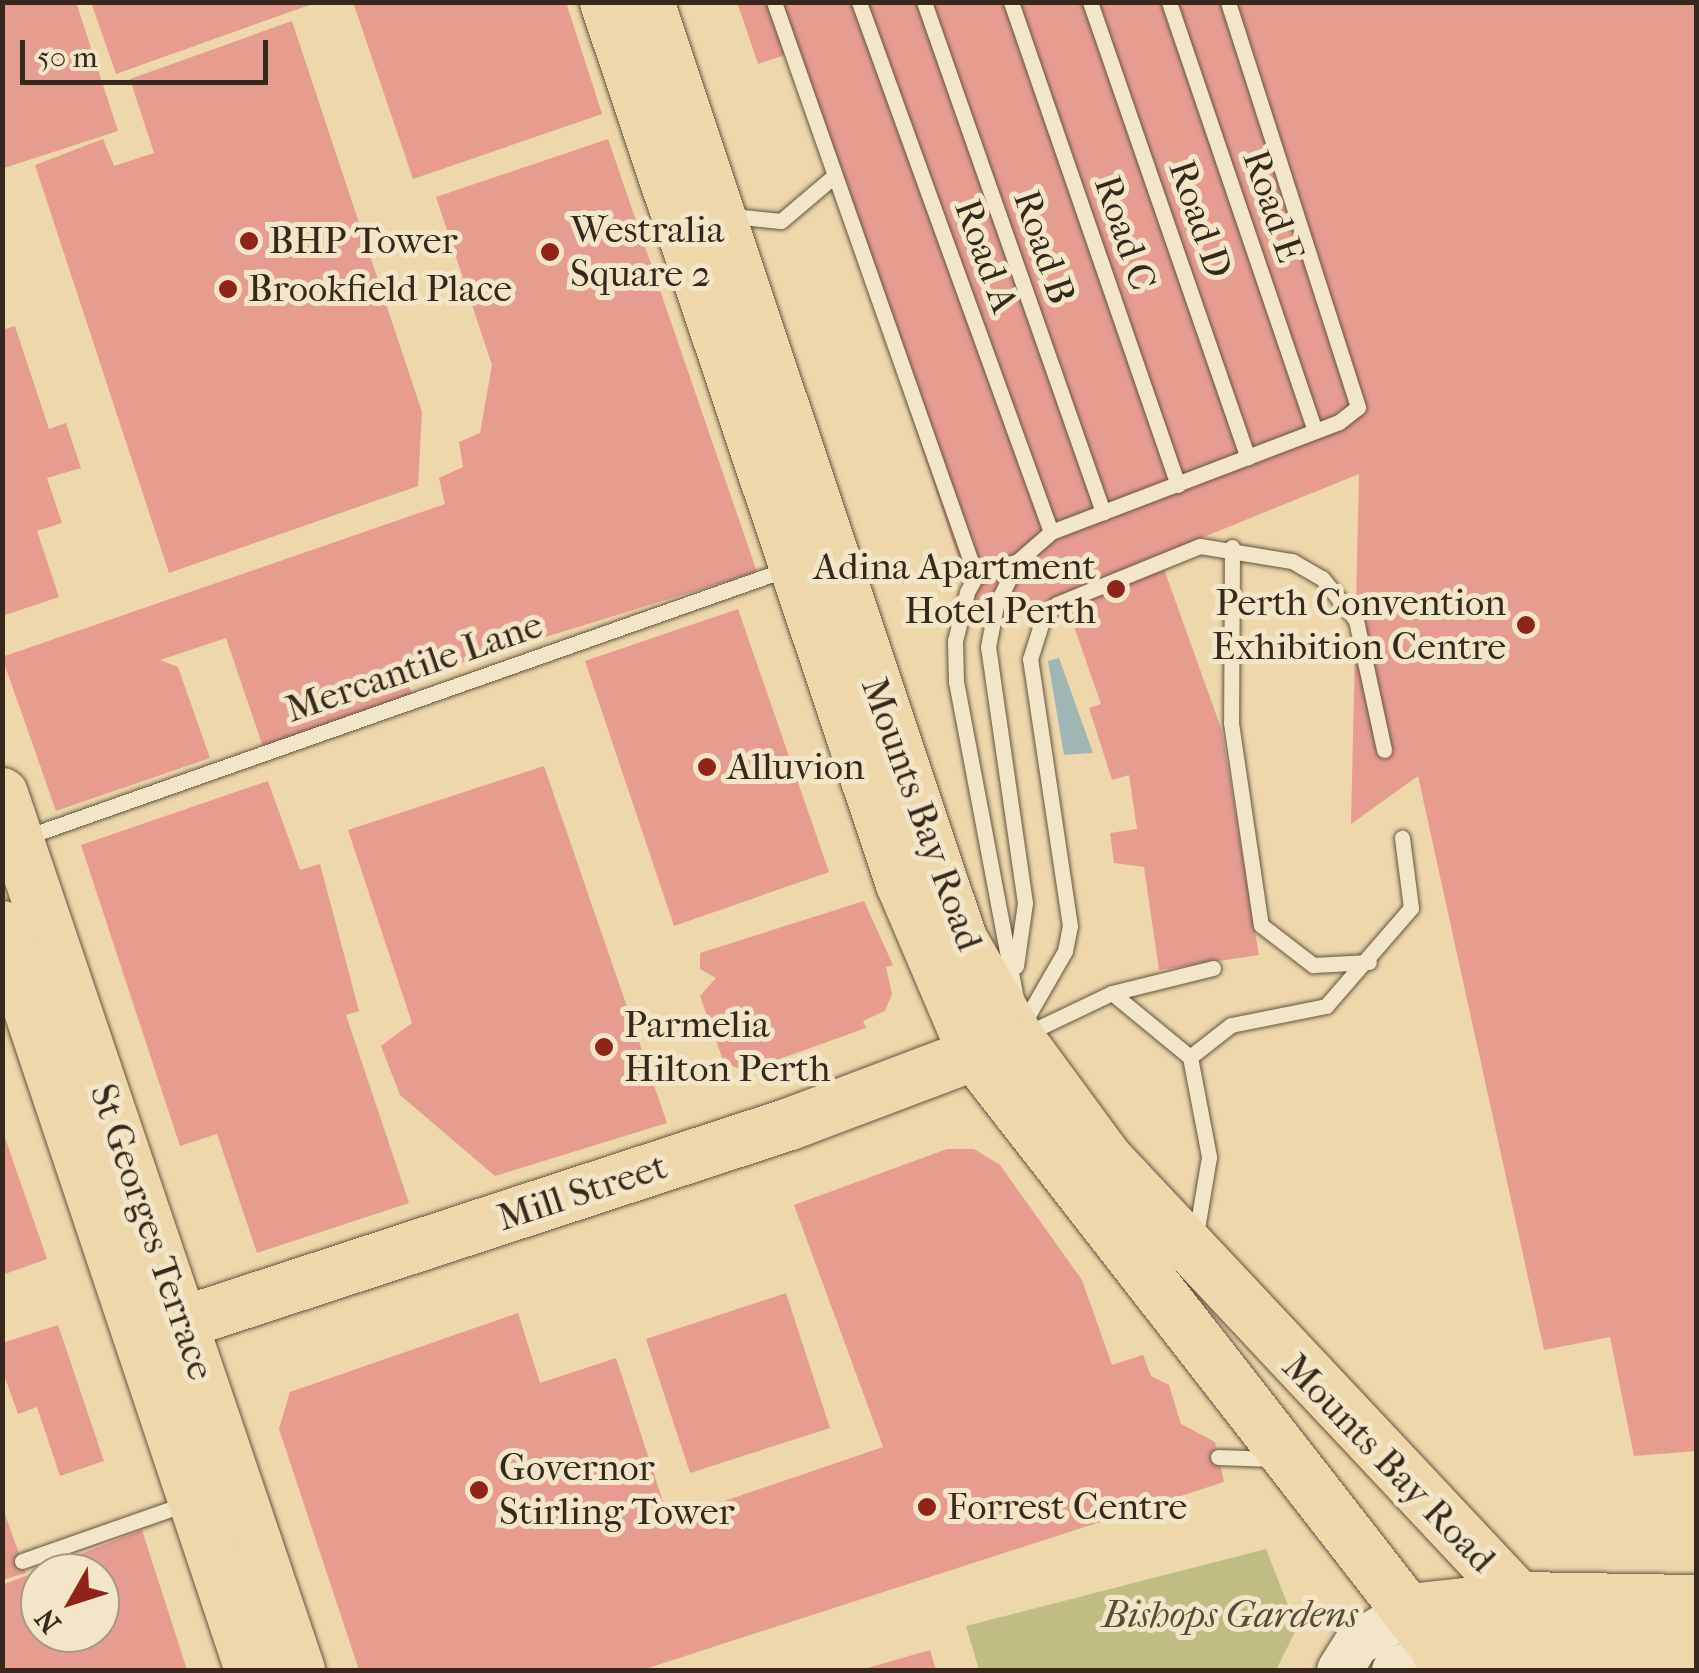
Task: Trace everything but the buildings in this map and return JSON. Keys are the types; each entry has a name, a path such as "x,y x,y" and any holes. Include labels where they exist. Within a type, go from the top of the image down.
{"highway":[{"path":"1424,1651 1520,1599 1696,1602"},
{"path":"1424,1651 1482,1641 1573,1656 1696,1653"}],"main road":[{"name":"Mounts Bay Road","path":"606,2 812,560 961,939 996,1046 1424,1651"},
{"name":"Mounts Bay Road","path":"648,2 716,206 812,560"},
{"name":"St Georges Terrace","path":"10,817 163,1329 196,1500 250,1670"},
{"name":"St Georges Terrace","path":"2,928 299,1670"},
{"name":"Mounts Bay Road","path":"996,1046 1573,1656"},
{"name":"Mill Street","path":"163,1329 790,1124 996,1046"},
{"path":"1339,1670 1366,1634 1424,1651"}],"lane":[{"path":"774,2 976,576 957,624 956,682 1014,975"},
{"name":"Road A","path":"859,2 1051,532"},
{"name":"Road B","path":"924,2 1104,512"},
{"name":"Road C","path":"1011,2 1178,485"},
{"name":"Road D","path":"1090,2 1248,457"},
{"name":"Road E","path":"1170,2 1316,431"},
{"path":"976,576 1018,561 1051,532 1355,414 1357,399 1228,2"},
{"path":"716,206 744,222 781,221 834,176"},
{"path":"996,1046 1066,951 1070,926 1030,660 1044,615 1200,546 1232,548 1292,562 1322,578 1356,620 1384,750"},
{"path":"1232,548 1231,724 1261,925 1313,965 1370,962"},
{"name":"Mercantile Lane","path":"10,817 812,560"},
{"path":"996,1046 1014,975 1024,903 988,648 996,605 1018,561"},
{"path":"1190,1057 1231,1025 1326,1006 1370,962 1410,908 1402,838"},
{"path":"996,1046 1112,994 1213,968"},
{"path":"1112,994 1190,1057 1209,1157 1194,1258"},
{"path":"1218,1457 1288,1460"},
{"path":"45,1553 196,1500"}],"green space":[{"name":"Bishops Gardens","path":"1266,1549 1297,1628 1276,1670 979,1670 966,1626"}],"water":[{"path":"1059,658 1093,753 1064,755 1048,661"}],"place":[{"name":"BHP Tower","path":"249,241"},
{"name":"Westralia Square 2","path":"550,252"},
{"name":"Brookfield Place","path":"228,289"},
{"name":"Adina Apartment Hotel Perth","path":"1116,589"},
{"name":"Perth Convention Exhibition Centre","path":"1526,625"},
{"name":"Alluvion","path":"707,767"},
{"name":"Parmelia Hilton Perth","path":"604,1047"},
{"name":"Governor Stirling Tower","path":"479,1490"},
{"name":"Forrest Centre","path":"927,1507"}]}
